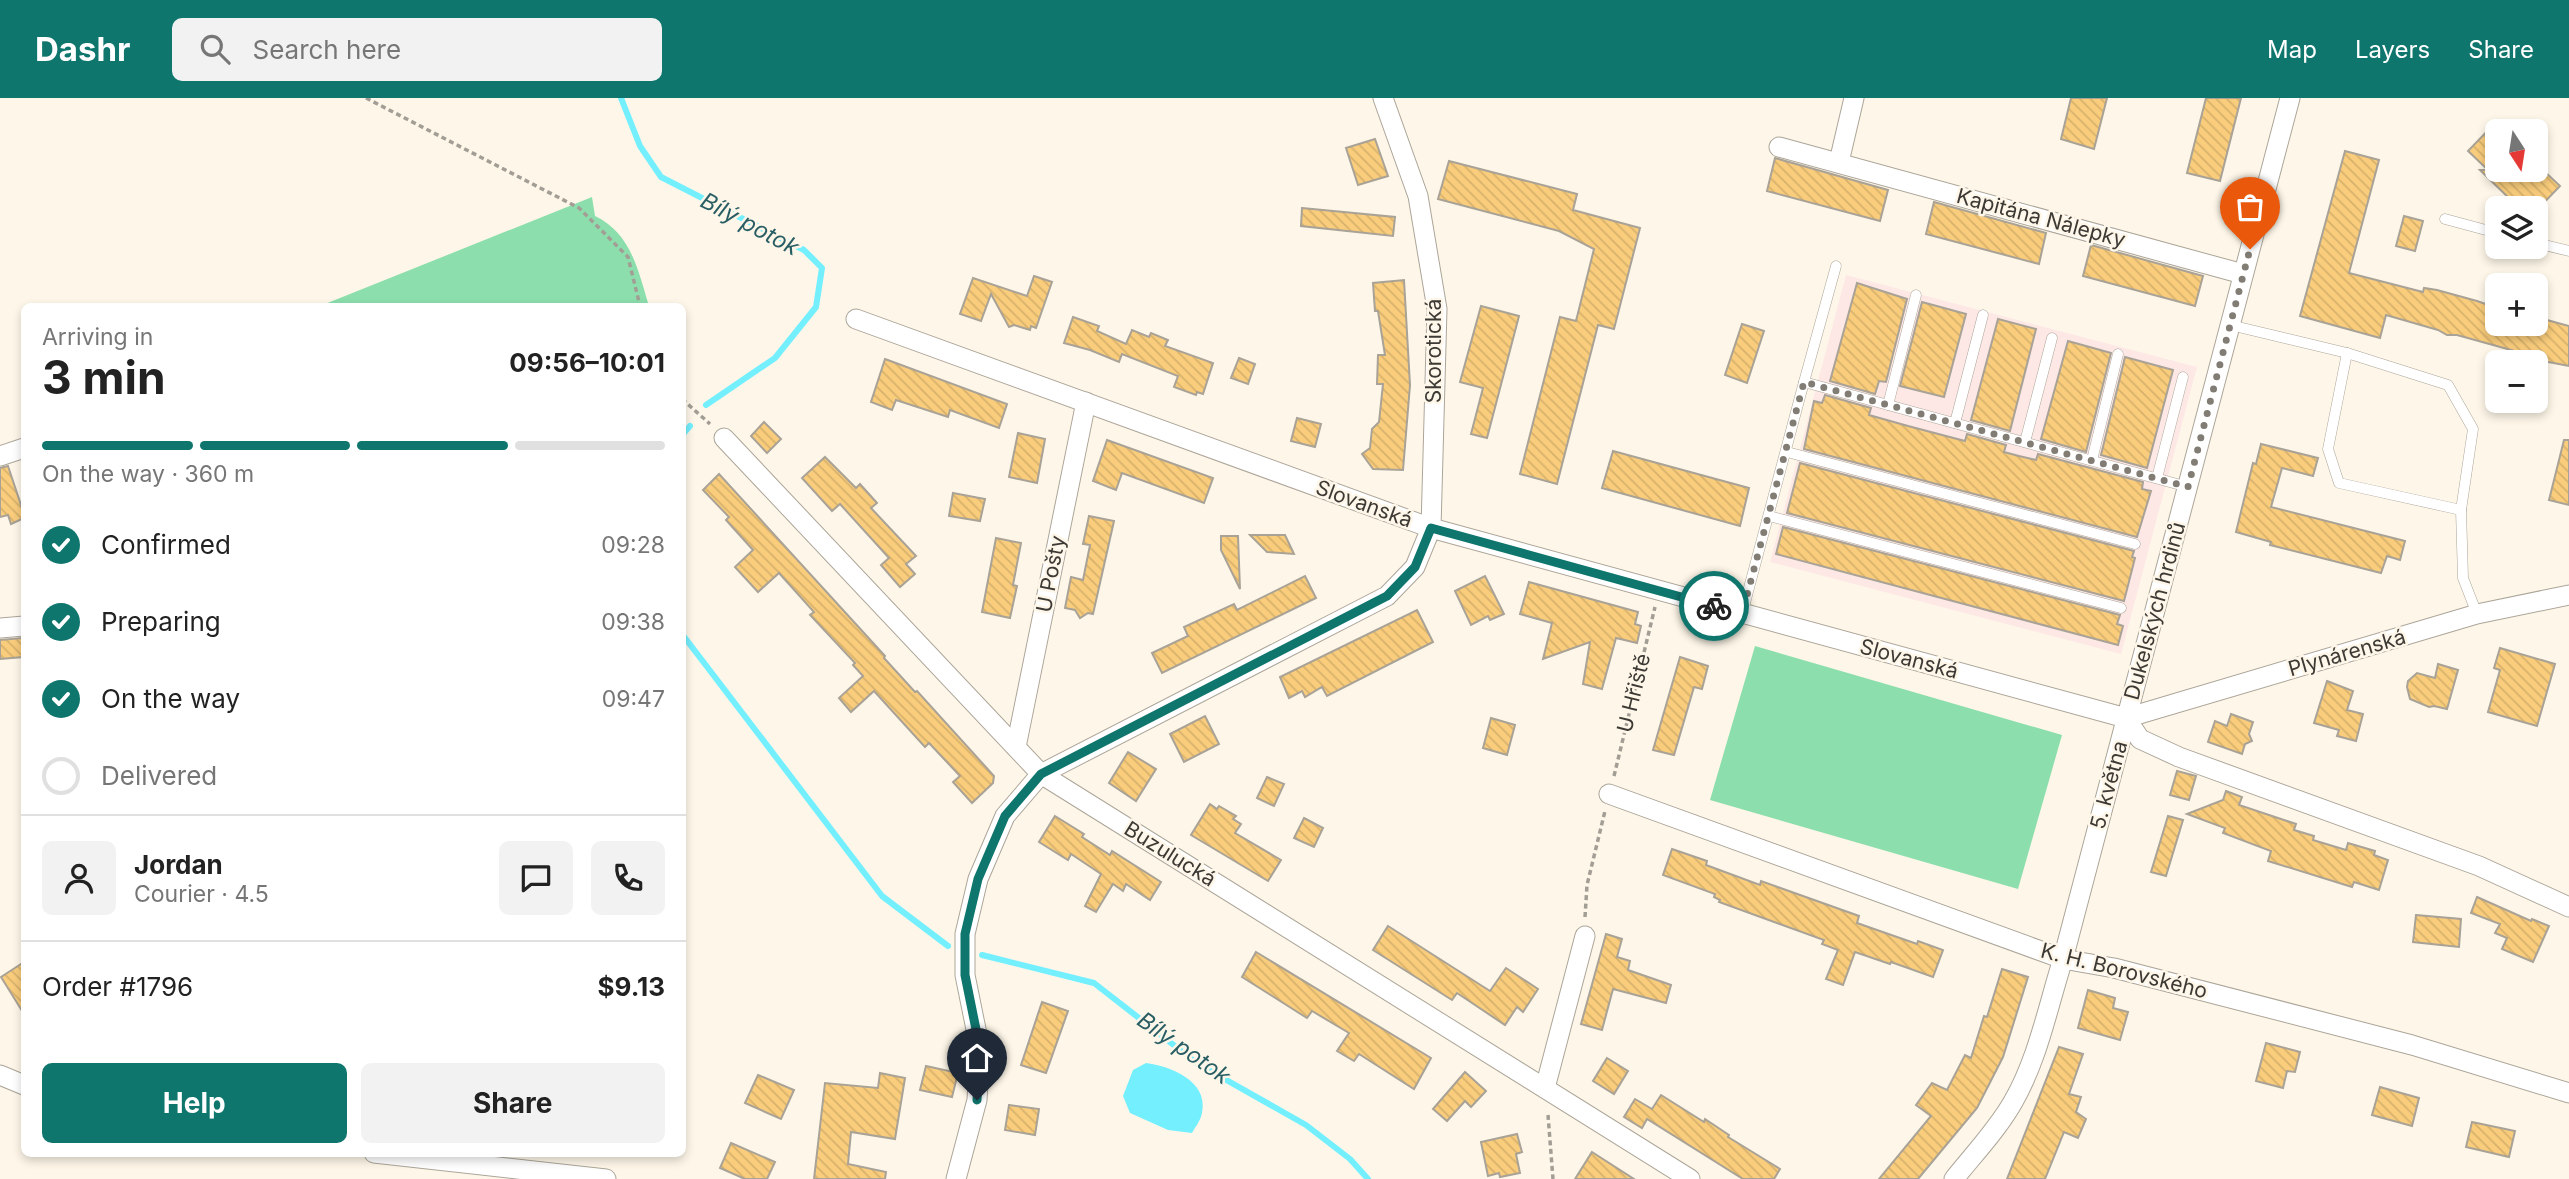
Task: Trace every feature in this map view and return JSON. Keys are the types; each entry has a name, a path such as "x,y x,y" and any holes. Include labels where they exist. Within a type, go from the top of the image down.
{"street":[{"name":"Skorotická","path":"1383,98 1418,196 1437,309 1431,528"},
{"path":"1839,162 1854,98"},
{"name":"Dukelských hrdinů","path":"2126,718 2290,98"},
{"name":"Kapitána Nálepky","path":"1779,147 2244,274"},
{"name":"Slovanská","path":"856,319 1431,528 2126,718"},
{"name":"U Pošty","path":"1016,747 1086,402"},
{"name":"Buzulucká","path":"724,438 1041,774 1690,1179"},
{"path":"0,456 21,449"},
{"path":"956,1179 977,1100 980,1049 965,975 965,934 978,879 1005,816 1041,774 1387,596 1415,567 1431,528"},
{"name":"Plynárenská","path":"2126,718 2477,614 2569,595"},
{"path":"0,628 21,626"},
{"name":"5. května","path":"2126,718 2140,739 2179,757 2479,866 2569,907"},
{"name":"5. května","path":"1954,1179 1997,1126 2014,1101 2028,1071 2063,959 2126,718"},
{"name":"K. H. Borovského","path":"1609,794 2063,959 2114,968 2412,1045 2569,1093"},
{"path":"1545,1088 1584,936"},
{"path":"0,1075 21,1085"},
{"path":"410,1157 606,1179"}],"lane":[{"path":"2445,219 2485,230"},
{"path":"2548,246 2569,251"},
{"path":"1742,614 1836,266"},
{"path":"1888,405 1916,295"},
{"path":"1955,423 1983,315"},
{"path":"2230,325 2347,353 2448,385 2473,429 2461,510 2463,579 2477,614"},
{"path":"2025,442 2052,338"},
{"path":"2347,353 2328,449 2339,482 2461,510"},
{"path":"2092,460 2118,354"},
{"path":"2157,478 2183,377"},
{"path":"1804,382 2188,487"},
{"path":"1787,452 2135,544"},
{"path":"1769,516 2121,608"}],"path":[{"path":"366,98 579,208 628,257 639,303"},
{"path":"686,402 724,438"},
{"name":"U Hřiště","path":"1584,936 1587,885 1658,591"},
{"path":"1545,1088 1553,1179"}],"shaded area":[{"path":"1846,275 2197,367 2121,654 1770,562"}],"green space":[{"path":"592,197 595,216 607,223 625,242 648,303 327,303"},
{"path":"1755,646 2062,735 2018,889 1710,800"}],"water":[{"path":"1146,1063 1186,1077 1200,1092 1202,1113 1192,1133 1168,1130 1130,1113 1123,1096 1133,1070"}],"building":[{"path":"2071,98 2107,98 2094,149 2061,139"},
{"path":"2206,98 2241,98 2220,181 2187,173"},
{"path":"2485,133 2485,167 2468,151"},
{"path":"1375,139 1388,176 1358,185 1346,148"},
{"path":"2345,151 2379,160 2349,273 2423,292 2424,288 2437,290 2485,304 2485,336 2548,336 2548,320 2569,326 2569,366 2548,362 2548,350 2511,350 2457,335 2447,335 2386,315 2380,338 2300,316"},
{"path":"1775,158 1888,190 1880,221 1767,191"},
{"path":"1449,161 1577,194 1573,210 1640,228 1614,329 1598,325 1557,484 1520,474 1560,317 1576,321 1594,249 1559,231 1438,199"},
{"path":"2548,175 2560,186 2548,198 2548,196 2507,196 2492,182 2548,182"},
{"path":"1934,202 2046,233 2039,264 1926,234"},
{"path":"1302,208 1395,217 1393,236 1301,226"},
{"path":"2404,216 2423,221 2415,251 2396,246"},
{"path":"2091,245 2203,276 2195,306 2083,276"},
{"path":"1034,276 1052,282 1036,328 1031,326 1030,330 1014,325 1009,327 991,294 981,321 960,314 973,278 1027,296"},
{"path":"1404,280 1410,385 1403,470 1373,469 1362,454 1370,448 1372,429 1379,422 1383,384 1377,384 1378,355 1385,355 1378,311 1375,311 1373,283"},
{"path":"1857,283 1907,299 1886,382 1879,381 1875,394 1830,381"},
{"path":"1922,302 1966,314 1944,397 1900,386"},
{"path":"1481,306 1519,316 1487,438 1471,434 1483,388 1460,382"},
{"path":"1073,317 1099,326 1097,331 1126,344 1132,330 1149,337 1151,333 1168,340 1165,346 1213,363 1203,394 1197,392 1196,395 1174,387 1178,376 1122,354 1119,362 1064,343"},
{"path":"1998,319 2036,329 2010,431 1971,420"},
{"path":"1742,324 1764,331 1747,383 1725,375"},
{"path":"2068,341 2111,353 2086,452 2041,439"},
{"path":"2125,357 2173,370 2147,468 2101,455"},
{"path":"1239,358 1255,364 1248,384 1231,378"},
{"path":"885,359 1007,404 999,428 950,410 948,417 896,400 892,410 871,402"},
{"path":"1825,395 1871,408 1869,415 1908,426 1965,441 1967,434 2006,445 2004,452 2036,460 2038,454 2143,482 2142,489 2151,491 2137,537 1804,449 1814,401 1822,403"},
{"path":"1297,418 1321,424 1315,447 1291,441"},
{"path":"764,422 781,439 767,453 751,436"},
{"path":"1018,433 1045,439 1037,483 1009,477"},
{"path":"1107,440 1213,478 1204,503 1122,473 1116,490 1093,481"},
{"path":"2564,440 2569,440 2569,505 2549,500"},
{"path":"2261,444 2318,458 2313,476 2282,468 2271,507 2405,541 2400,560 2387,556 2381,573 2270,545 2271,542 2236,532 2253,463 2256,464"},
{"path":"1613,451 1749,488 1740,526 1602,488"},
{"path":"825,457 856,488 860,484 877,503 871,508 916,556 906,564 915,574 900,587 881,565 889,558 840,504 832,511 802,478"},
{"path":"1800,463 2134,551 2132,557 2135,558 2124,601 1787,513"},
{"path":"8,466 21,505 21,519 11,524 8,515 0,517 0,468"},
{"path":"719,474 994,776 993,783 972,803 953,782 960,776 929,743 925,747 874,691 851,712 839,698 863,676 853,665 855,663 810,615 814,612 779,573 758,592 735,567 753,550 726,520 729,517 703,490"},
{"path":"953,493 985,499 980,521 949,516"},
{"path":"1089,516 1114,521 1093,614 1088,613 1080,618 1075,610 1065,608 1071,577 1083,580 1090,545 1083,544"},
{"path":"1783,527 2120,615 2117,624 2123,626 2118,645 1776,554"},
{"path":"1250,535 1285,535 1294,554 1267,552"},
{"path":"1221,536 1238,536 1240,589 1221,550"},
{"path":"996,538 1021,543 1013,585 1017,586 1010,618 982,612"},
{"path":"1305,576 1316,598 1162,673 1152,653 1188,636 1184,627 1234,604 1237,610"},
{"path":"1485,576 1504,614 1490,620 1488,616 1471,625 1455,591"},
{"path":"1529,582 1638,612 1635,624 1641,626 1637,643 1616,638 1602,689 1583,684 1590,642 1543,659 1552,623 1520,614"},
{"path":"1417,610 1433,642 1327,696 1322,687 1305,697 1302,691 1289,698 1280,677"},
{"path":"21,638 21,657 0,659 0,640"},
{"path":"2500,648 2555,664 2537,726 2488,712 2500,670 2494,668"},
{"path":"1680,657 1708,666 1702,689 1694,687 1674,755 1653,750"},
{"path":"2438,664 2458,670 2447,709 2429,707 2410,699 2407,687 2408,681 2417,673 2435,678"},
{"path":"2327,681 2353,691 2347,710 2363,714 2356,741 2337,736 2339,730 2314,723"},
{"path":"2231,714 2253,722 2249,734 2252,741 2245,744 2242,754 2208,742 2215,721 2227,726"},
{"path":"1205,716 1219,744 1184,762 1170,734"},
{"path":"1491,718 1515,725 1507,755 1483,748"},
{"path":"1128,752 1156,769 1136,801 1109,783"},
{"path":"2177,771 2196,776 2189,800 2170,795"},
{"path":"1267,777 1284,784 1274,806 1257,798"},
{"path":"2226,791 2242,797 2239,805 2296,824 2294,830 2314,836 2313,840 2346,850 2348,843 2375,851 2374,855 2388,860 2379,890 2354,882 2352,887 2268,861 2271,851 2223,833 2225,828 2187,814 2223,800"},
{"path":"1210,804 1236,816 1233,819 1241,824 1235,833 1281,860 1268,881 1191,835"},
{"path":"1055,816 1110,855 1112,851 1161,882 1150,900 1126,884 1123,891 1113,884 1096,912 1085,906 1101,874 1071,854 1068,860 1039,842"},
{"path":"2168,816 2183,820 2166,876 2151,872"},
{"path":"1304,818 1323,828 1314,847 1294,838"},
{"path":"1672,849 1707,861 1706,865 1760,885 1761,881 1859,916 1857,923 1943,950 1933,977 1855,952 1843,985 1826,979 1838,950 1822,944 1824,940 1719,902 1720,900 1714,897 1715,894 1663,875"},
{"path":"2477,897 2549,926 2533,962 2502,949 2507,938 2495,933 2500,924 2471,913"},
{"path":"2416,915 2461,919 2459,947 2413,942"},
{"path":"1388,926 1490,991 1506,968 1538,989 1523,1012 1517,1007 1505,1025 1457,993 1452,1000 1373,950"},
{"path":"1606,934 1622,939 1617,957 1630,961 1628,970 1671,985 1666,1003 1613,989 1602,1030 1581,1024"},
{"path":"1256,952 1431,1058 1414,1089 1359,1054 1354,1061 1337,1051 1349,1033 1312,1011 1307,1018 1242,977"},
{"path":"21,964 21,1009 1,977"},
{"path":"2002,969 2028,977 2003,1057 1977,1108 1918,1179 1879,1179 1931,1116 1916,1105 1932,1083 1947,1090 1965,1055 1971,1058"},
{"path":"2088,990 2115,998 2113,1008 2128,1012 2120,1040 2078,1028"},
{"path":"1042,1002 1068,1011 1046,1073 1021,1065"},
{"path":"2266,1043 2300,1052 2295,1072 2287,1071 2283,1088 2256,1081"},
{"path":"2059,1047 2083,1054 2069,1094 2081,1097 2076,1112 2086,1119 2078,1138 2064,1132 2045,1179 2007,1179"},
{"path":"1607,1058 1628,1071 1614,1094 1593,1081"},
{"path":"926,1066 958,1073 952,1097 920,1090"},
{"path":"1465,1072 1486,1091 1471,1107 1465,1101 1447,1121 1433,1109"},
{"path":"880,1073 905,1078 895,1139 851,1132 848,1164 886,1172 885,1179 814,1179 825,1083 878,1088"},
{"path":"758,1075 794,1090 781,1119 745,1103"},
{"path":"2380,1087 2419,1098 2412,1126 2372,1115"},
{"path":"1661,1095 1704,1122 1705,1119 1729,1135 1728,1137 1780,1169 1774,1179 1743,1179 1647,1119 1642,1128 1624,1117 1635,1099 1652,1109"},
{"path":"1009,1105 1039,1109 1035,1135 1005,1130"},
{"path":"2472,1122 2515,1131 2509,1157 2466,1147"},
{"path":"1517,1134 1522,1152 1516,1154 1520,1173 1500,1177 1499,1173 1488,1176 1481,1142"},
{"path":"731,1143 775,1162 767,1179 745,1179 720,1168"},
{"path":"1592,1152 1634,1179 1575,1179"}],"waterway":[{"name":"Bílý potok","path":"621,98 640,146 661,177 804,250 822,268 816,307 775,358 706,405"},
{"name":"Bílý potok","path":"686,430 690,426"},
{"name":"Bílý potok","path":"686,639 882,896 948,946"},
{"name":"Bílý potok","path":"982,955 1094,983 1198,1064 1306,1125 1350,1159 1368,1179"}],"way so far":[{"path":"1714,606 1742,614 1804,382 2188,487 2250,249"}],"route":[{"path":"977,1100 980,1049 965,975 965,934 978,879 1005,816 1041,774 1387,596 1415,567 1431,528 1714,606"}]}
